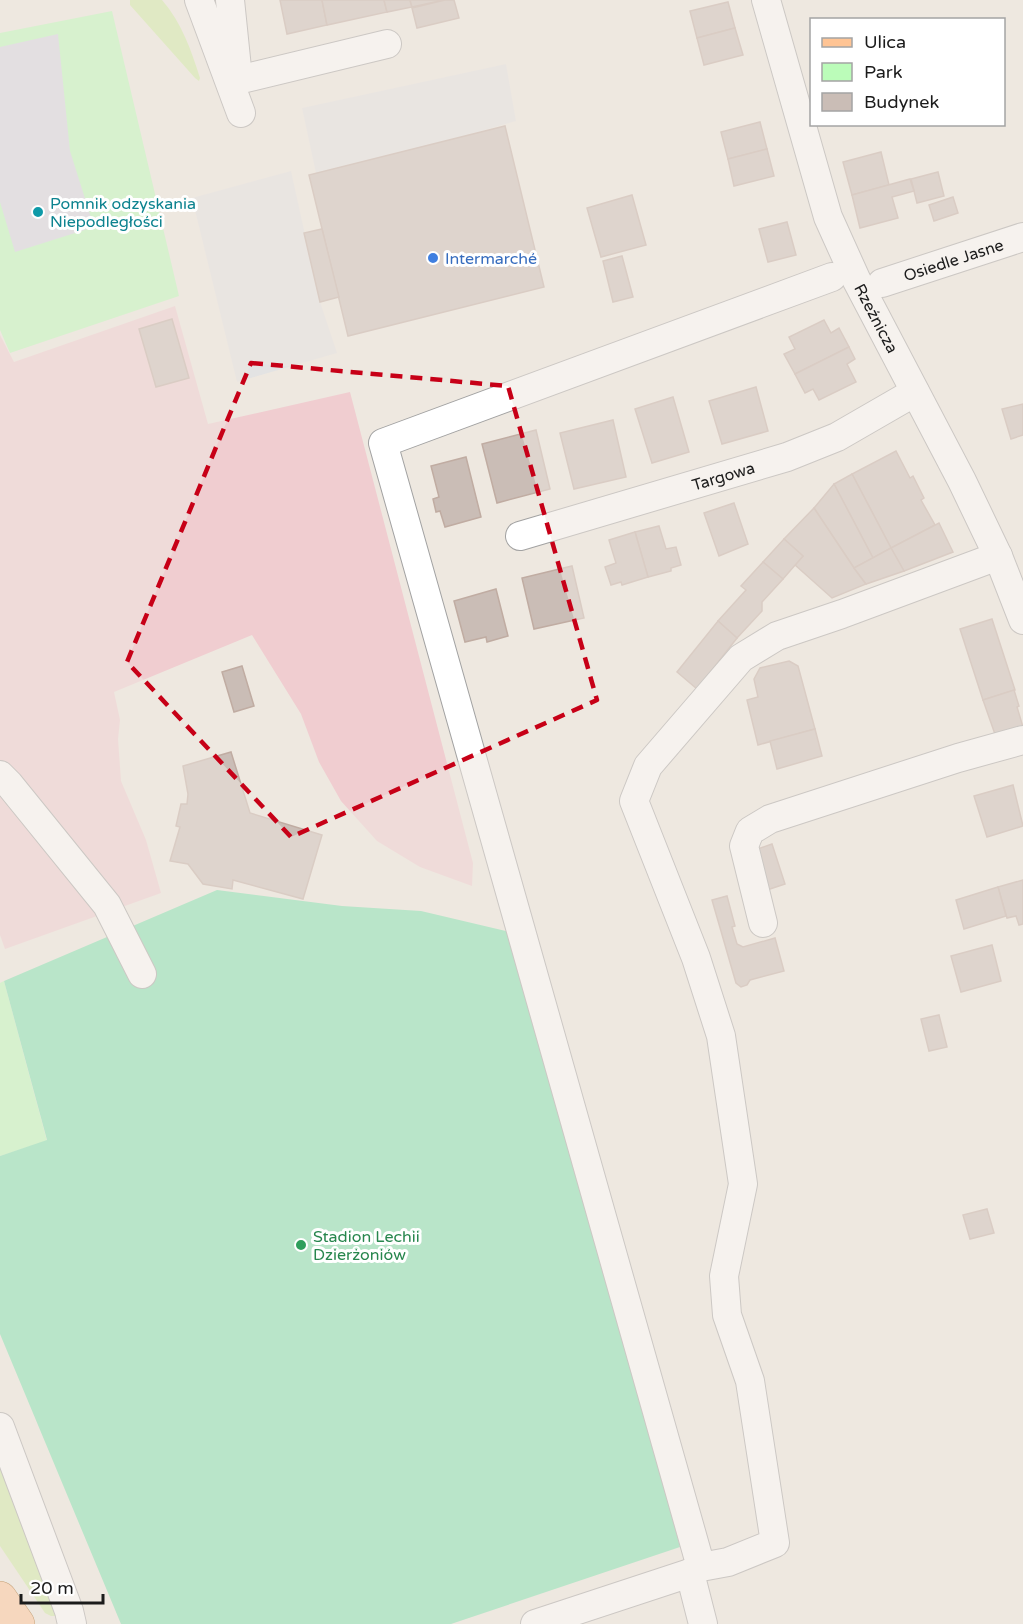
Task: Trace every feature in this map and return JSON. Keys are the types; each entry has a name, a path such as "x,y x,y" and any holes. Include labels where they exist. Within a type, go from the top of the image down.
{"main road":[{"path":"0,1598 18,1624"}],"street":[{"path":"199,0 241,113 230,0"},
{"name":"Rzeźnicza","path":"766,0 828,217 856,279 962,481 998,556 1023,620"},
{"path":"238,80 387,44"},
{"name":"Osiedle Jasne","path":"882,283 1023,237"},
{"path":"703,1624 695,1570 383,443 832,277"},
{"name":"Targowa","path":"520,536 787,457 837,437 915,392"},
{"path":"535,1624 695,1570 728,1562 775,1543 750,1381 727,1315 724,1276 743,1184 720,1036 696,958 634,801 648,766 741,658 777,636 998,556"},
{"path":"763,923 744,846 750,831 770,819 958,758 1023,740"},
{"path":"0,775 107,905 142,974"},
{"path":"0,1427 72,1624"}],"highlighted area":[{"path":"251,363 508,386 597,700 291,837 127,662"}],"shaded area":[{"path":"58,34 70,151 94,227 15,252 0,202 0,47"},
{"path":"506,64 516,121 317,178 302,108"},
{"path":"291,171 320,302 337,353 237,382 192,198"},
{"path":"175,306 208,424 350,392 473,863 472,886 420,867 377,841 341,801 319,762 301,714 252,635 114,692 120,720 118,739 121,781 146,840 161,893 5,949 0,935 0,335 14,362"}],"green space":[{"path":"130,0 162,0 185,37 200,78 199,81 130,5"},
{"path":"112,11 179,296 10,353 0,330 0,33"},
{"name":"Stadion Lechii Dzierżoniów","path":"217,890 342,906 421,911 523,935 680,1547 451,1624 121,1624 0,1334 0,1156 47,1140 4,981"},
{"path":"4,981 47,1141 0,1156 0,983"},
{"path":"0,1462 56,1610 55,1616 45,1613 0,1546"}],"building":[{"path":"280,0 322,0 327,25 287,34"},
{"path":"322,0 384,0 387,12 327,25"},
{"path":"384,0 410,0 412,7 387,12"},
{"path":"410,0 444,0 412,7"},
{"path":"454,0 459,18 417,28 412,8"},
{"path":"728,2 735,28 697,38 690,11"},
{"path":"735,28 743,55 704,65 697,38"},
{"path":"760,122 767,149 728,159 721,132"},
{"name":"Intermarché","path":"505,126 544,287 348,336 309,175"},
{"path":"767,149 774,176 734,186 728,159"},
{"path":"881,152 889,185 852,195 843,162"},
{"path":"938,172 944,196 917,203 911,179"},
{"path":"910,179 914,191 892,197 898,218 860,228 852,195"},
{"path":"632,195 646,245 601,257 587,208"},
{"path":"953,197 958,213 934,221 929,205"},
{"path":"787,222 796,255 768,262 759,229"},
{"path":"322,229 339,297 320,302 304,233"},
{"path":"622,256 633,297 613,302 603,261"},
{"path":"172,319 189,378 156,387 139,329"},
{"path":"824,320 831,333 839,328 849,347 795,374 784,354 795,349 789,337"},
{"path":"849,347 855,359 847,364 856,382 819,400 813,389 805,393 795,374"},
{"path":"756,387 768,431 722,444 709,401"},
{"path":"673,397 689,452 652,463 635,409"},
{"path":"1023,404 1023,435 1011,439 1002,409"},
{"path":"613,420 626,477 574,489 560,433"},
{"path":"536,430 550,489 497,503 482,444"},
{"path":"896,451 910,478 913,476 924,498 921,500 935,525 891,548 852,474"},
{"path":"466,457 481,517 445,527 440,511 436,512 433,499 439,497 431,466"},
{"path":"852,474 891,548 873,558 834,484"},
{"path":"834,484 873,558 854,568 814,508"},
{"path":"734,503 748,544 719,556 704,513"},
{"path":"814,508 866,584 832,598 795,565 803,556 784,539"},
{"path":"939,523 953,552 904,571 891,548"},
{"path":"659,526 666,549 676,547 681,565 671,568 671,571 648,577 635,532"},
{"path":"635,532 648,577 622,585 621,582 611,585 605,567 616,563 609,540"},
{"path":"784,539 803,556 783,579 763,562"},
{"path":"891,548 904,571 866,584 854,568"},
{"path":"763,562 783,579 762,602 762,611 737,638 718,621 746,590 741,586"},
{"path":"572,566 584,618 534,629 522,578"},
{"path":"496,589 508,636 487,642 486,637 465,642 454,601"},
{"path":"992,619 1015,690 983,700 960,629"},
{"path":"718,621 737,638 697,689 677,672"},
{"path":"789,661 798,666 815,729 758,745 747,700 758,697 754,679 760,668"},
{"path":"242,666 254,706 234,712 222,672"},
{"path":"1014,690 1023,727 996,737 983,700"},
{"path":"815,729 822,756 777,769 770,741"},
{"path":"231,752 250,813 322,835 303,899 233,880 232,889 203,884 188,864 170,861 180,827 176,826 181,804 187,804 188,794 183,766"},
{"path":"1013,785 1023,826 987,837 974,796"},
{"path":"772,844 785,884 767,890 755,850"},
{"path":"1023,880 1023,924 1019,925 1016,916 1007,918 998,887"},
{"path":"998,887 1006,916 964,929 956,900"},
{"path":"727,896 737,944 743,947 775,938 784,971 750,980 747,985 741,987 736,983 712,900"},
{"path":"992,945 1001,981 961,992 951,956"},
{"path":"939,1015 947,1047 929,1051 921,1019"},
{"path":"987,1209 994,1233 970,1239 963,1215"}],"place":[{"name":"Pomnik odzyskania Niepodległości","path":"38,212"},
{"name":"Intermarché","path":"433,258"},
{"name":"Stadion Lechii Dzierżoniów","path":"301,1245"}]}
